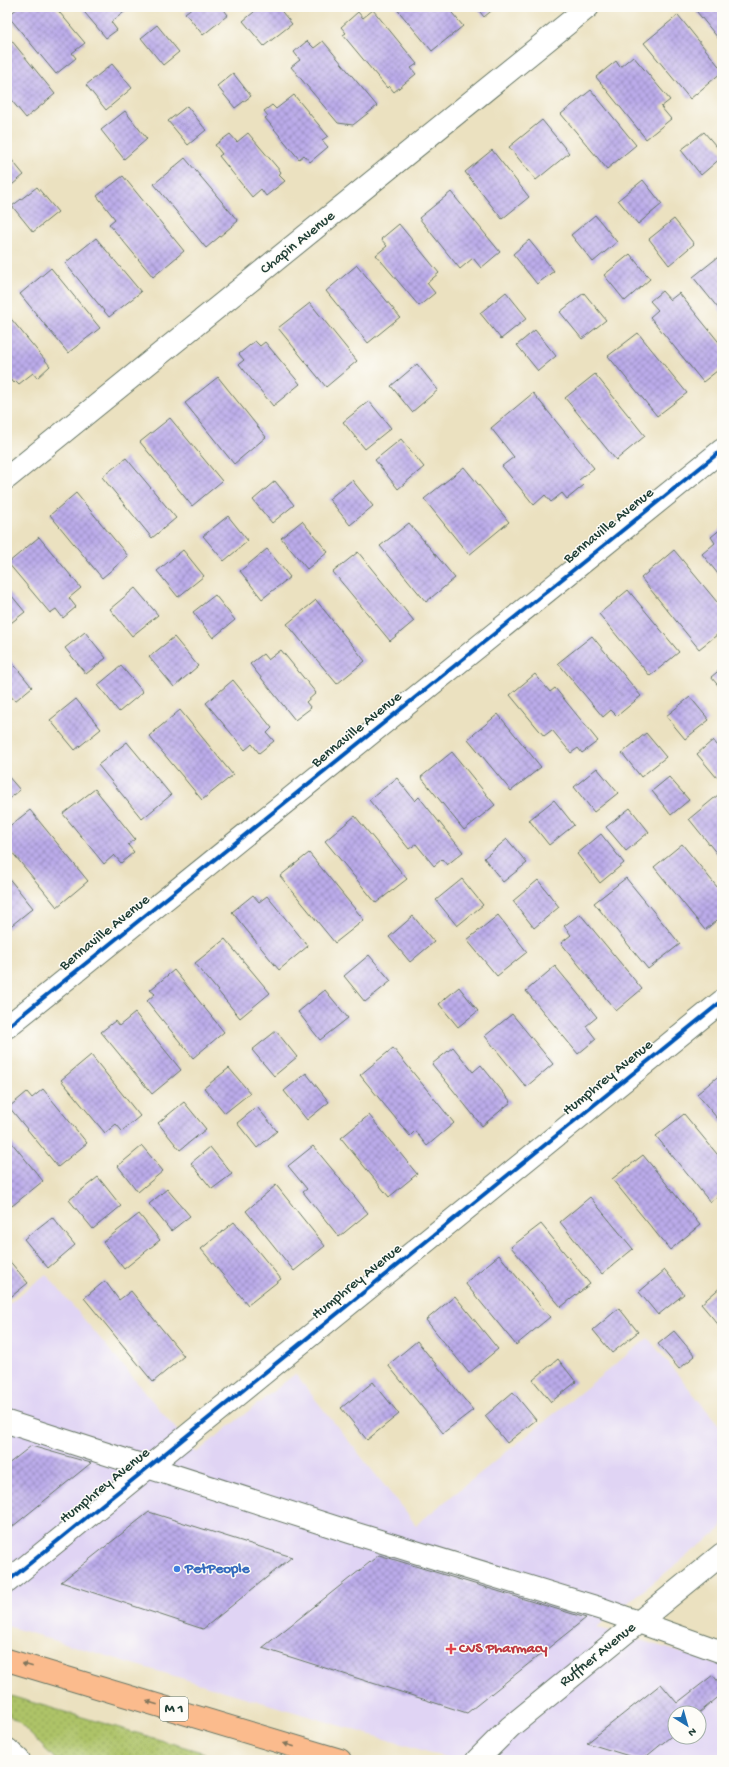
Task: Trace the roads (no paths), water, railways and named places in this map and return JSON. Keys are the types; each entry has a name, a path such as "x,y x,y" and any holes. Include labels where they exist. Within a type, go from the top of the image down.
{"main road":[{"name":"M 1","path":"7,1660 340,1760"}],"street":[{"name":"Chapin Avenue","path":"7,478 588,7"},
{"name":"Bennaville Avenue","path":"7,1028 722,450"},
{"name":"Humphrey Avenue","path":"7,1582 722,1001"},
{"path":"7,1422 350,1532 602,1609 722,1652"},
{"name":"Ruffner Avenue","path":"476,1760 510,1727 722,1554"},
{"path":"7,1749 20,1760"}],"place":[{"name":"PetPeople","path":"177,1569"},
{"name":"CVS Pharmacy","path":"451,1649"}]}
